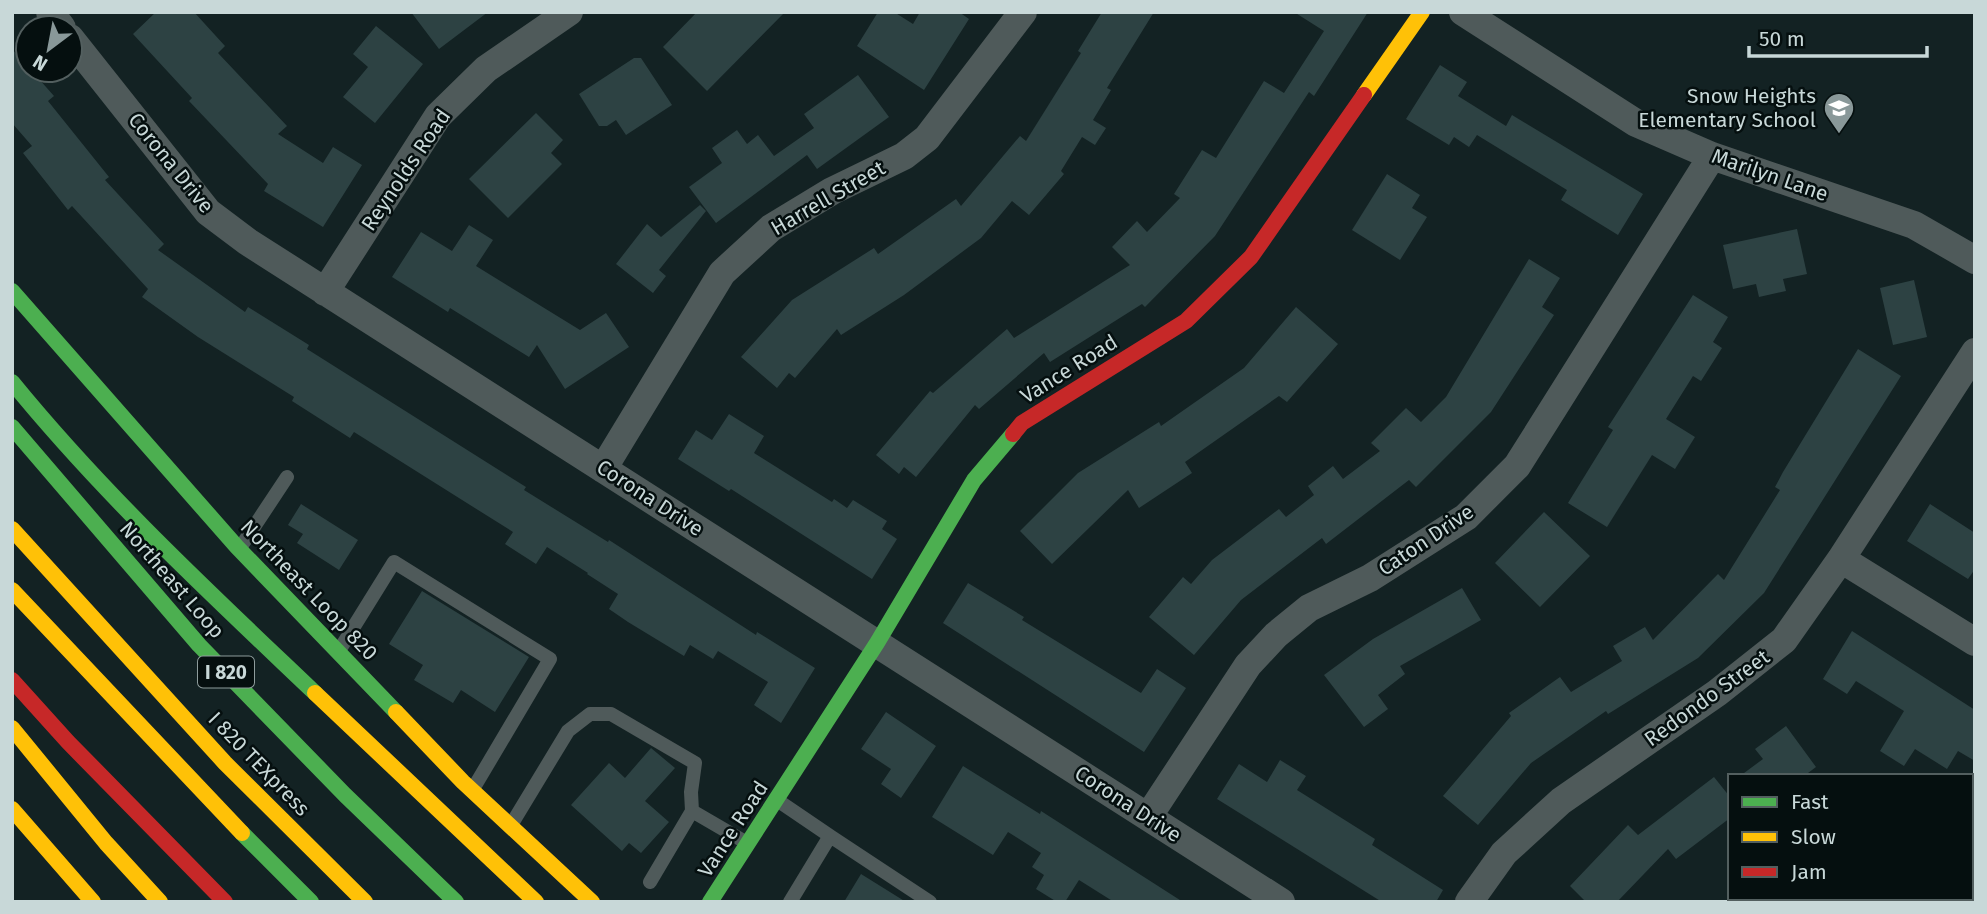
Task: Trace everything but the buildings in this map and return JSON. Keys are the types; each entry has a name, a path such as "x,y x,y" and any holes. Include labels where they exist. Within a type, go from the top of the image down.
{"main road":[{"name":"Vance Road","path":"710,902 877,643 974,480 1022,423 1186,321 1216,294 1251,257 1422,12"},
{"name":"Northeast Loop 820","path":"12,291 240,550 472,790 592,902"},
{"path":"12,382 56,436 144,528 536,902"},
{"name":"Northeast Loop","path":"12,427 199,645 345,795 456,902"},
{"name":"I 820 TEXpress","path":"12,529 225,763 365,902"},
{"path":"12,590 198,789 311,902"},
{"path":"12,681 225,902"},
{"path":"12,728 106,843 160,902"},
{"path":"12,809 93,902"}],"street":[{"name":"Reynolds Road","path":"325,292 438,116 486,69 569,12"},
{"name":"Harrell Street","path":"604,469 722,273 771,228 832,191 904,156 928,138 1023,12"},
{"name":"Marilyn Lane","path":"1463,12 1636,123 1712,156 1914,225 1975,260"},
{"name":"Corona Drive","path":"84,52 208,212 248,242 1281,902"},
{"name":"Caton Drive","path":"1148,817 1248,665 1276,635 1309,608 1370,578 1466,517 1517,466 1712,156"},
{"name":"Redondo Street","path":"1469,902 1504,853 1562,801 1717,694 1784,640 1842,559 1975,352"},
{"path":"1842,559 1975,642"}],"lane":[{"path":"240,550 287,477"},
{"path":"338,652 394,562 550,659 472,790"},
{"path":"510,826 568,730 590,714 611,713 695,763 691,792 692,811 650,881"},
{"path":"777,800 930,902"},
{"path":"692,811 749,844"},
{"path":"790,902 830,836"}],"traffic: fast":[{"path":"12,291 237,547 396,712"},
{"path":"12,382 121,504 315,693"},
{"path":"12,427 199,645 345,795 456,902"},
{"path":"710,902 877,643 974,480 1013,434"},
{"path":"242,833 311,902"}],"traffic: slow":[{"path":"1364,95 1422,12"},
{"path":"12,529 225,763 365,902"},
{"path":"12,590 242,833"},
{"path":"315,693 536,902"},
{"path":"396,712 463,782 592,902"},
{"path":"12,728 106,843 160,902"},
{"path":"12,809 93,902"}],"traffic: jam":[{"path":"1013,434 1022,423 1186,321 1251,257 1364,95"},
{"path":"12,680 68,742 225,902"}],"place":[{"name":"Snow Heights Elementary School","path":"1839,135"}]}
